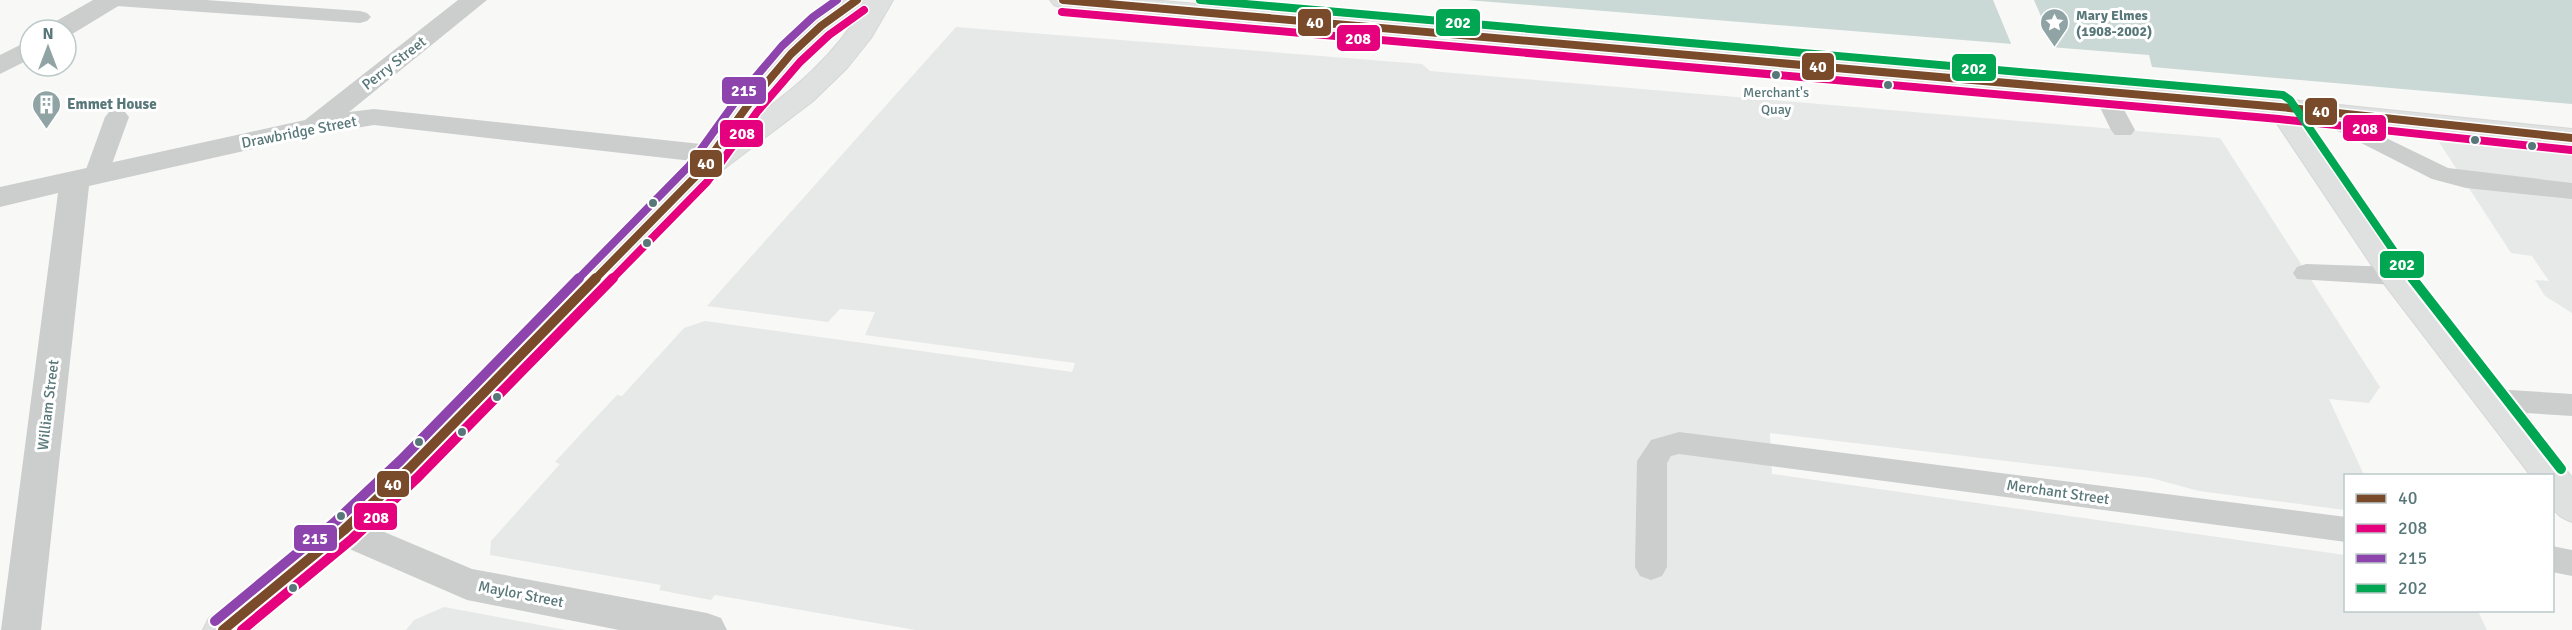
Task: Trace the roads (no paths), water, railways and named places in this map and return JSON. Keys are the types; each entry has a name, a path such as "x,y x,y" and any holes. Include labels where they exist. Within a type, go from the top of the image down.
{"main road":[{"path":"223,630 344,530 440,438 704,164 792,54 821,26 857,0"},
{"path":"704,164 803,95 862,32 880,0"},
{"path":"1063,0 2280,107 2572,138"},
{"path":"2280,107 2396,276 2527,440 2550,474"},
{"path":"2554,480 2572,507"}],"street":[{"path":"78,19 111,0"},
{"name":"Perry Street","path":"314,126 474,0"},
{"path":"0,66 18,55"},
{"name":"Drawbridge Street","path":"0,196 314,126 374,117 704,164"},
{"name":"William Street","path":"21,630 86,178"},
{"name":"Maylor Street","path":"344,530 467,584 707,630"}],"lane":[{"path":"116,0 360,17"},
{"path":"2104,93 2123,130"},
{"path":"2316,111 2419,165 2441,174 2466,180 2572,191"},
{"path":"86,178 117,117"},
{"path":"2307,273 2396,276"},
{"path":"2493,400 2572,405"},
{"name":"Merchant Street","path":"1651,567 1652,462 1661,448 1679,443 2344,530"},
{"path":"2554,559 2572,563"}],"place":[{"name":"Mary Elmes (1908-2002)","path":"2055,48"},
{"name":"Merchant's Quay","path":"1776,75"},
{"name":"Emmet House","path":"46,130"}]}
